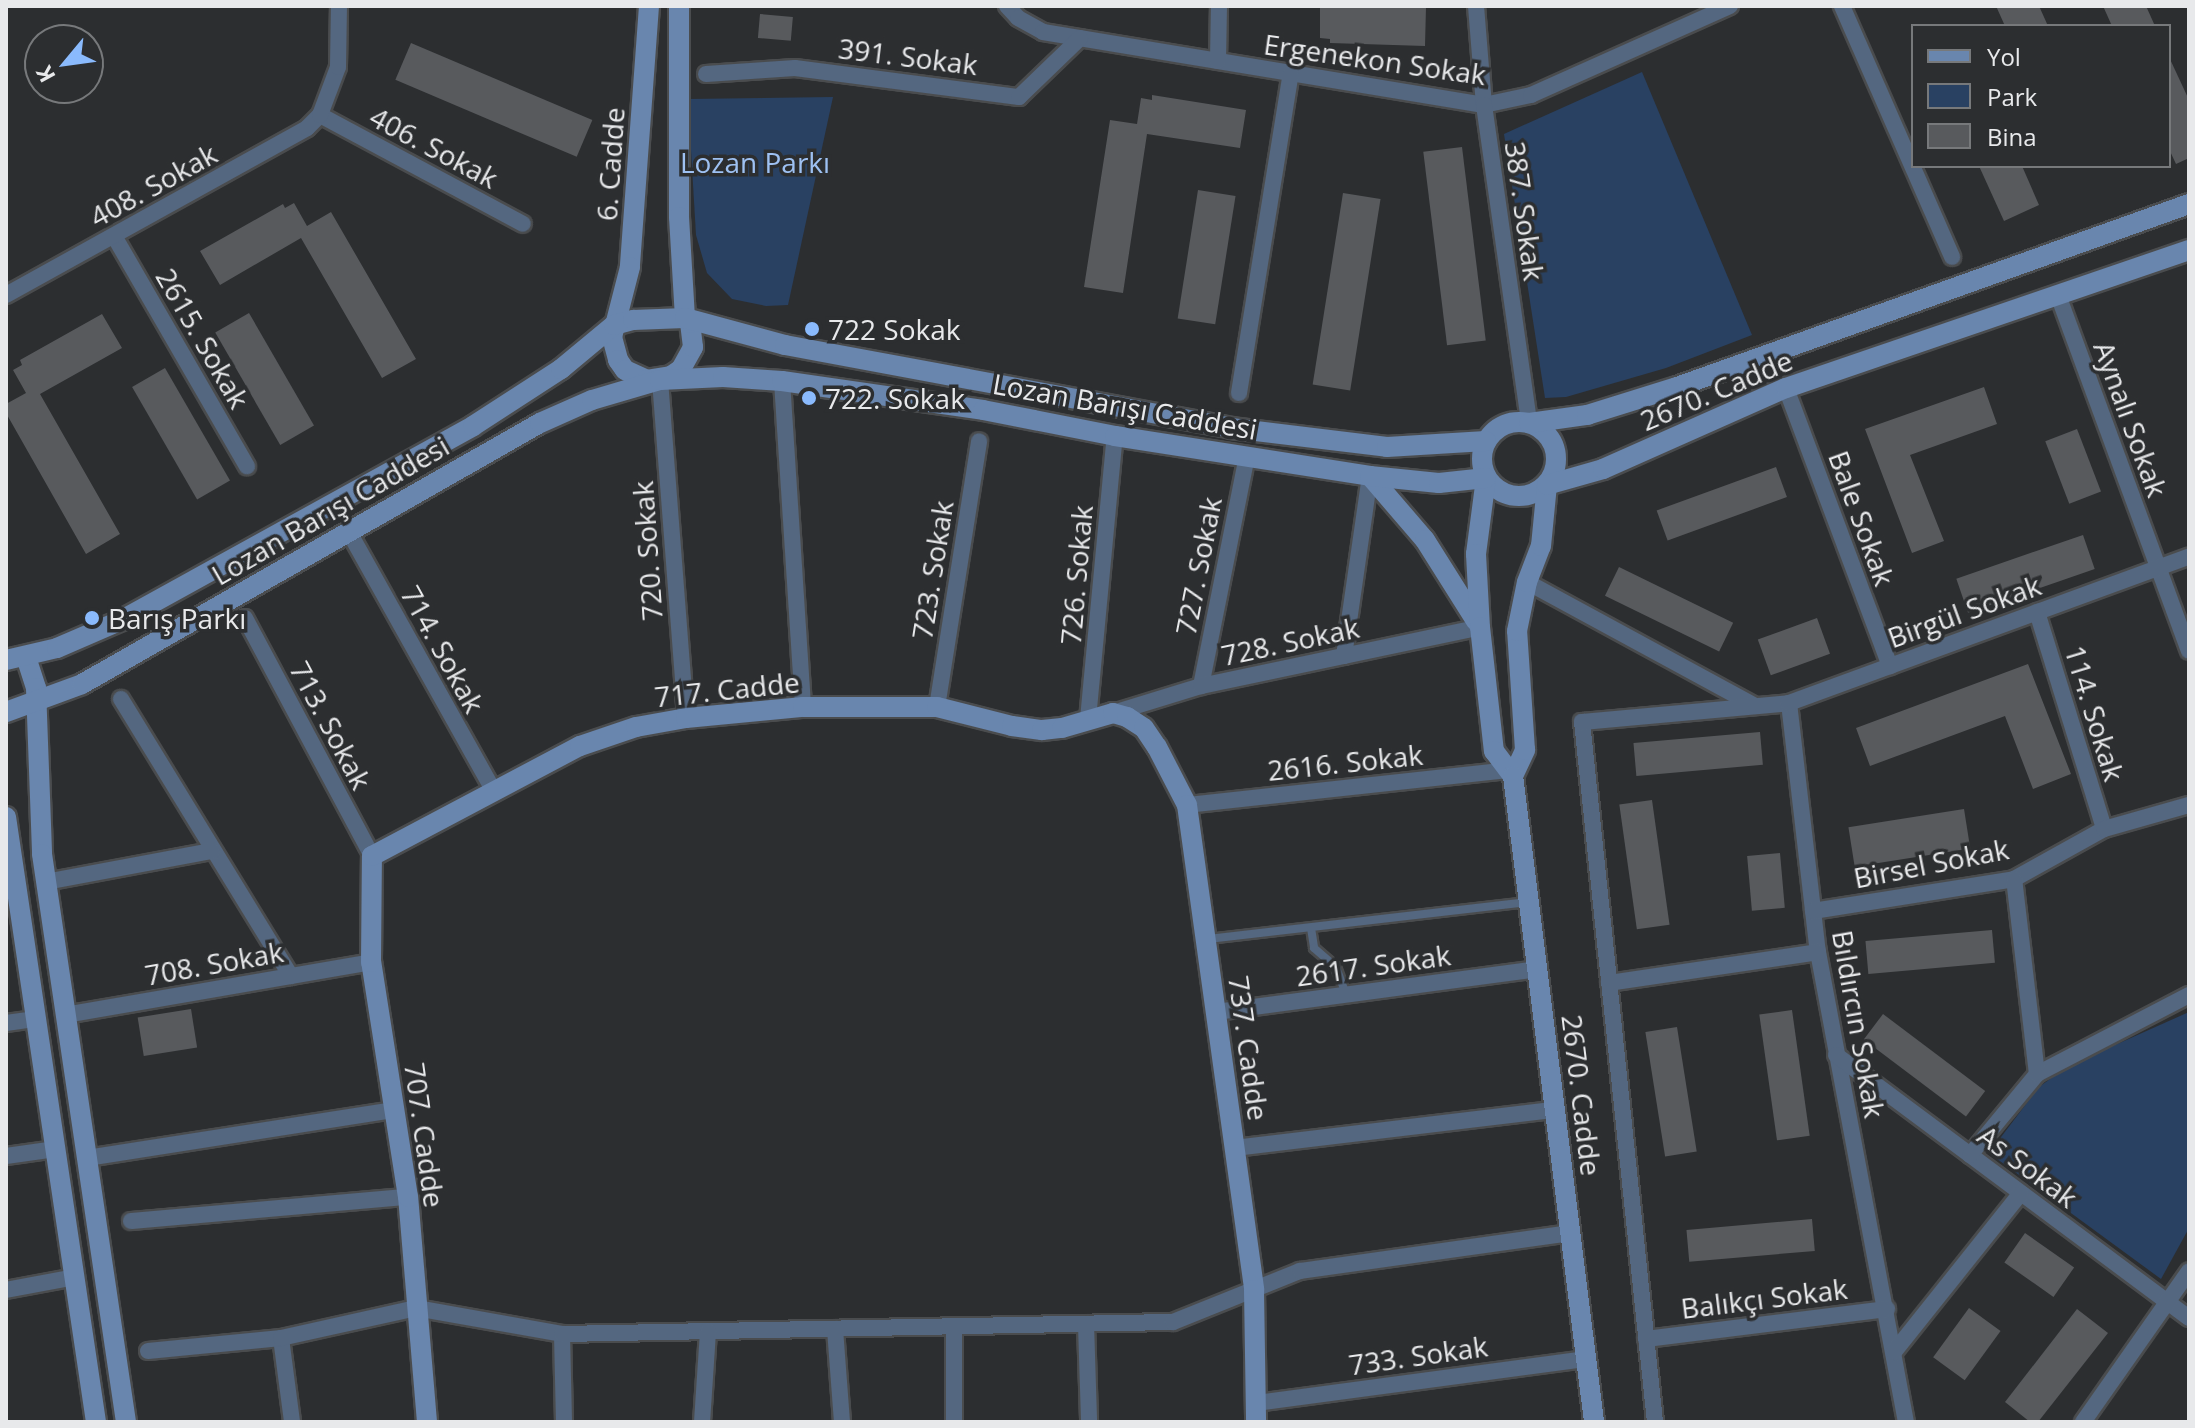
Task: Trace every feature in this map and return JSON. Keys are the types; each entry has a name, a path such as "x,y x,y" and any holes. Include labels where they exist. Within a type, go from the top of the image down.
{"main road":[{"name":"6. Cadde","path":"614,325 630,267 649,6"},
{"path":"679,6 679,217 685,318"},
{"name":"2670. Cadde","path":"1529,423 1587,415 1677,387 2189,204"},
{"name":"2670. Cadde","path":"1511,773 1525,750 1517,631 1527,582 1541,546 1547,485 1603,469 1786,388 2189,250"},
{"name":"Lozan Barışı Caddesi","path":"16,658 122,620 473,426 561,369 614,325 651,317 685,318 785,345 1231,428 1387,447 1486,441"},
{"name":"Lozan Barışı Caddesi","path":"6,712 35,704 82,684 540,423 592,400 660,380 681,369 689,359 693,334 685,318"},
{"name":"Lozan Barışı Caddesi","path":"614,325 613,349 625,370 647,380 723,377 782,381 983,410 1115,436 1370,476 1439,483 1486,478"},
{"path":"1529,423 1543,430 1555,451 1556,463 1547,485 1527,496 1503,494 1486,478 1482,466 1486,441 1501,426 1529,423"},
{"path":"1370,476 1425,540 1480,627"},
{"name":"2670. Cadde","path":"1486,478 1476,554 1480,627 1494,751 1511,773 1594,1422"},
{"name":"Lozan Barışı Caddesi","path":"16,658 32,670 35,704"},
{"path":"35,704 36,776 46,882 126,1422"},
{"name":"717. Cadde","path":"372,856 493,790 606,735 686,718 803,707 937,707 1012,726 1042,730 1062,728 1113,713"},
{"name":"737. Cadde","path":"1113,713 1127,717 1144,728 1187,805 1254,1290 1256,1413"},
{"path":"6,817 11,882 36,1019 96,1422"},
{"name":"707. Cadde","path":"372,856 371,962 408,1197 427,1422"}],"street":[{"path":"320,115 338,67 339,6"},
{"name":"Ergenekon Sokak","path":"1007,6 1018,18 1043,32 1484,105 1531,95 1730,6"},
{"path":"1218,61 1219,6"},
{"name":"387. Sokak","path":"1476,6 1484,105 1529,423"},
{"path":"1842,6 1911,163"},
{"name":"391. Sokak","path":"706,74 795,68 1019,97 1080,38"},
{"path":"1239,393 1291,73"},
{"name":"406. Sokak","path":"320,115 523,224"},
{"name":"408. Sokak","path":"6,295 288,141 320,115"},
{"path":"1913,168 1952,257"},
{"name":"2615. Sokak","path":"114,236 247,466"},
{"name":"Aynalı Sokak","path":"2058,295 2189,651"},
{"name":"720. Sokak","path":"660,380 686,718"},
{"path":"782,381 803,707"},
{"name":"Bale Sokak","path":"1786,388 1890,666"},
{"name":"726. Sokak","path":"1088,719 1115,436"},
{"name":"723. Sokak","path":"937,707 979,441"},
{"name":"727. Sokak","path":"1201,686 1247,456"},
{"path":"1344,656 1370,476"},
{"name":"714. Sokak","path":"349,532 493,790"},
{"name":"Birgül Sokak","path":"1609,983 1582,722 1789,703 2189,557"},
{"path":"1527,582 1756,706"},
{"name":"114. Sokak","path":"2037,612 2104,829"},
{"name":"713. Sokak","path":"245,618 372,856"},
{"name":"728. Sokak","path":"1113,713 1201,686 1480,627"},
{"path":"121,699 291,976"},
{"name":"Bıldırcın Sokak","path":"1789,703 1818,952 1906,1422"},
{"name":"2616. Sokak","path":"1187,805 1511,773"},
{"name":"Birsel Sokak","path":"1813,911 2014,879 2104,829 2189,805"},
{"path":"46,882 212,851"},
{"path":"2014,879 2037,1074"},
{"path":"1655,1422 1609,983 1818,952"},
{"name":"708. Sokak","path":"65,1015 371,962"},
{"name":"2617. Sokak","path":"1216,1012 1538,969"},
{"path":"1970,1155 2037,1074 2189,995"},
{"path":"6,1023 36,1019"},
{"name":"As Sokak","path":"1836,1055 2189,1318"},
{"path":"87,1158 394,1110"},
{"path":"1234,1148 1555,1110"},
{"path":"6,1156 56,1149"},
{"path":"1894,1352 2021,1193"},
{"path":"131,1221 408,1197"},
{"path":"148,1351 281,1338 416,1308 562,1334 1173,1322 1300,1271 1571,1233"},
{"path":"2083,1422 2189,1271"},
{"path":"6,1290 75,1277"},
{"name":"Balıkçı Sokak","path":"1646,1339 1887,1309"},
{"path":"1086,1324 1089,1422"},
{"path":"954,1326 954,1422"},
{"path":"835,1329 842,1422"},
{"path":"702,1422 708,1331"},
{"path":"562,1334 564,1422"},
{"path":"281,1338 292,1422"},
{"name":"733. Sokak","path":"1256,1413 1586,1359"}],"lane":[{"path":"1206,939 1529,902"},
{"path":"1311,928 1314,948 1336,967 1347,995"}],"green space":[{"path":"1642,72 1752,335 1666,368 1566,397 1545,398 1504,134"},
{"name":"Lozan Parkı","path":"833,97 788,305 766,306 732,299 707,273 696,235 688,99"},
{"path":"2189,1012 2189,1228 2161,1279 1989,1153 2039,1087 2068,1066"}],"building":[{"path":"1320,6 1426,7 1425,46 1330,43 1330,39 1320,38"},
{"path":"1996,6 2039,6 2047,24 2004,24"},
{"path":"2103,6 2146,6 2154,24 2111,24"},
{"path":"760,14 793,17 791,41 758,38"},
{"path":"411,43 592,120 577,157 395,80"},
{"path":"2171,61 2189,100 2189,158 2176,164 2171,153"},
{"path":"1152,95 1246,110 1240,148 1147,134 1123,293 1084,287 1110,120 1137,124 1141,98 1152,100"},
{"path":"1462,147 1486,341 1447,345 1423,152"},
{"path":"1980,168 2023,168 2039,205 2004,221"},
{"path":"1198,190 1236,196 1215,324 1178,318"},
{"path":"1343,193 1381,199 1350,391 1313,385"},
{"path":"294,203 307,226 331,212 416,359 382,378 301,238 220,285 200,251 283,204 285,208"},
{"path":"249,313 314,426 280,445 215,332"},
{"path":"102,314 122,348 40,394 120,534 86,554 6,413 6,404 26,393 13,370 22,365 20,360"},
{"path":"165,368 230,481 197,500 132,387"},
{"path":"1984,387 1997,424 1910,455 1944,541 1912,553 1865,429"},
{"path":"2077,429 2101,492 2069,504 2045,441"},
{"path":"1776,467 1787,497 1668,541 1657,510"},
{"path":"2083,535 2095,569 1968,613 1956,579"},
{"path":"1619,567 1733,623 1719,651 1605,596"},
{"path":"1817,618 1830,654 1771,675 1758,640"},
{"path":"2028,664 2071,774 2033,789 2005,716 1870,766 1856,728"},
{"path":"1760,732 1763,765 1636,776 1633,743"},
{"path":"1652,800 1670,925 1637,929 1619,805"},
{"path":"1964,809 1970,849 1855,867 1848,827"},
{"path":"1780,853 1785,908 1752,911 1747,856"},
{"path":"1992,930 1995,963 1868,974 1865,941"},
{"path":"191,1009 197,1048 144,1056 138,1017"},
{"path":"1792,1010 1810,1136 1777,1140 1759,1015"},
{"path":"1883,1014 1985,1091 1966,1117 1864,1040"},
{"path":"1677,1027 1697,1151 1665,1156 1645,1032"},
{"path":"1812,1219 1815,1251 1689,1262 1686,1230"},
{"path":"2025,1233 2074,1267 2054,1297 2004,1262"},
{"path":"1969,1308 2001,1331 1965,1380 1933,1357"},
{"path":"2077,1309 2108,1333 2038,1422 2030,1422 2005,1402"}],"place":[{"name":"722 Sokak","path":"812,329"},
{"name":"722. Sokak","path":"809,398"},
{"name":"Barış Parkı","path":"92,618"}]}
